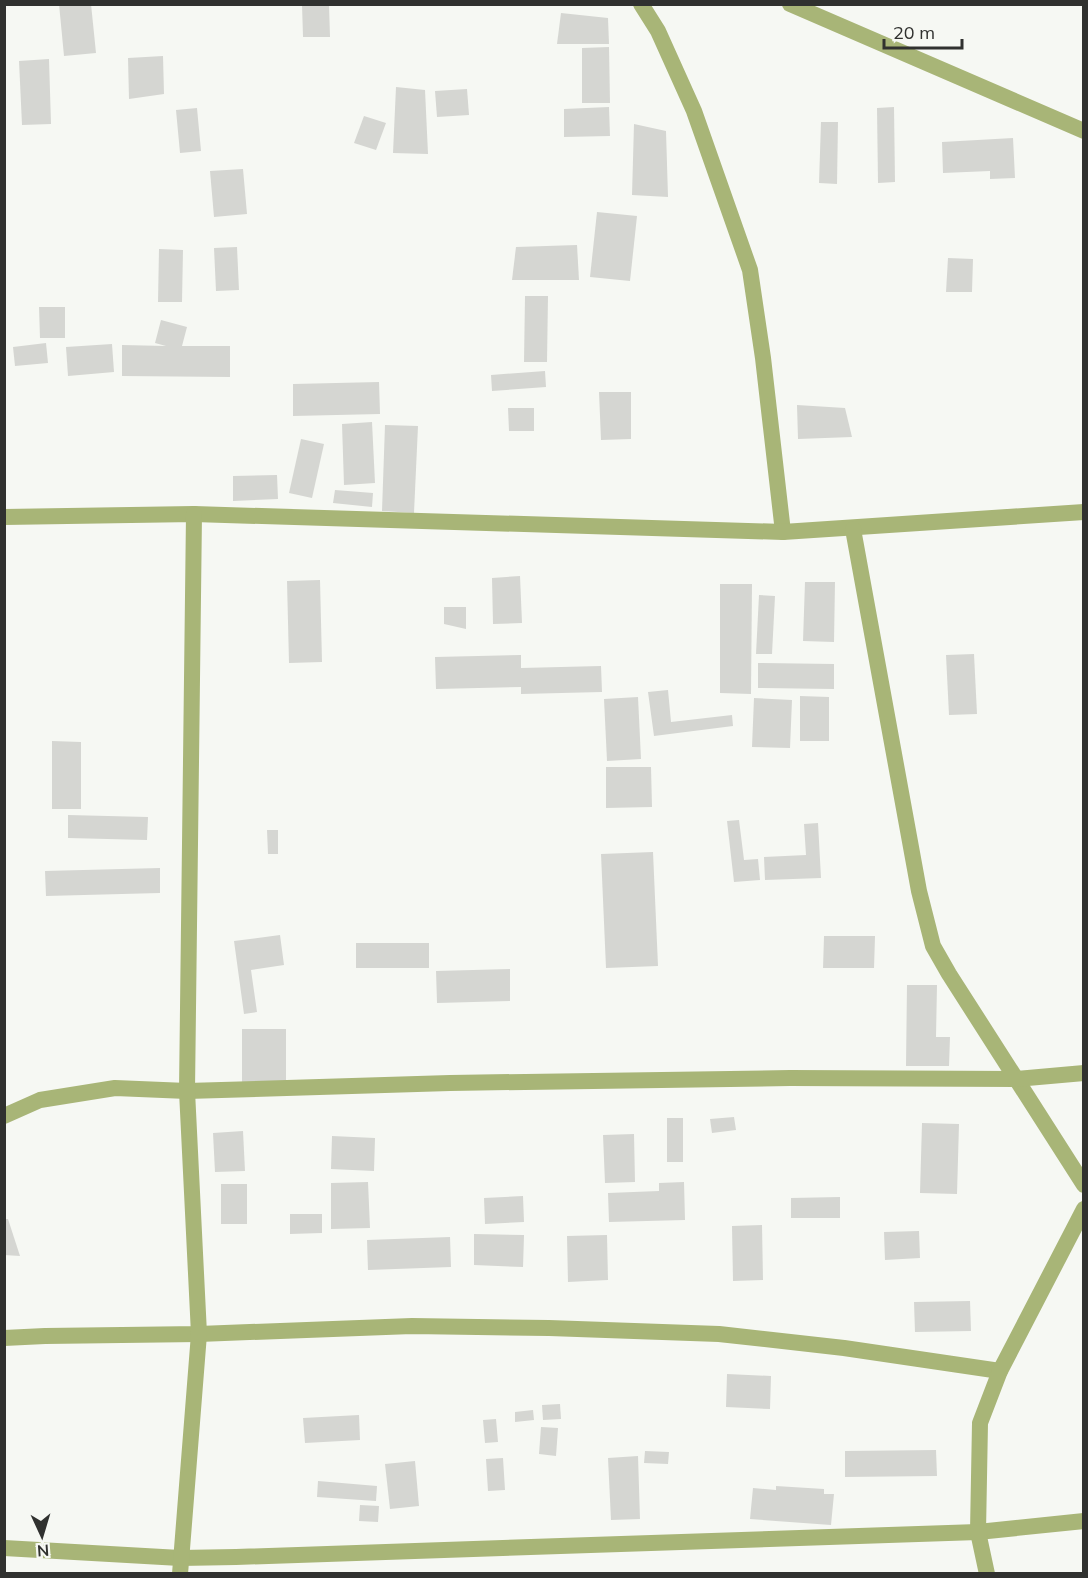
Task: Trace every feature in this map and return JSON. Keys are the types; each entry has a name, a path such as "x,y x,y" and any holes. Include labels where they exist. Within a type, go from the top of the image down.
{"street":[{"path":"641,4 658,31 694,111 750,270 763,358 783,532"},
{"path":"790,4 1083,131"},
{"path":"4,518 194,514 783,532 1083,512"},
{"path":"180,1566 199,1334 187,1091 194,514"},
{"path":"853,529 916,879 933,946 949,975 1083,1185"},
{"path":"4,1116 40,1100 115,1088 187,1091 450,1083 790,1078 1016,1079 1083,1074"},
{"path":"987,1574 978,1532 980,1423 1000,1371 1083,1209"},
{"path":"4,1338 412,1326 549,1328 720,1334 844,1348 1000,1371"},
{"path":"4,1548 180,1566 978,1532 1083,1521"}],"building":[{"path":"59,4 91,4 96,53 64,56"},
{"path":"302,4 329,4 330,37 303,37"},
{"path":"561,13 608,18 609,44 557,44"},
{"path":"609,47 610,103 582,103 582,48"},
{"path":"163,56 164,94 129,99 128,58"},
{"path":"49,59 51,124 22,125 19,61"},
{"path":"396,87 425,90 428,154 393,153"},
{"path":"467,89 469,115 437,117 435,91"},
{"path":"609,107 610,136 564,137 564,109"},
{"path":"894,107 895,182 878,183 877,108"},
{"path":"197,108 201,151 180,153 176,110"},
{"path":"364,116 386,123 376,150 354,143"},
{"path":"821,122 838,122 837,184 819,183"},
{"path":"634,124 666,131 668,197 632,195"},
{"path":"1013,138 1015,178 990,179 990,171 943,173 942,142"},
{"path":"243,169 247,214 214,217 210,171"},
{"path":"597,212 637,216 630,281 590,277"},
{"path":"577,245 579,280 512,280 516,247"},
{"path":"237,247 239,290 216,291 214,248"},
{"path":"159,249 183,250 182,302 158,302"},
{"path":"948,258 973,259 972,292 946,292"},
{"path":"525,296 548,296 547,362 524,362"},
{"path":"39,307 65,307 65,338 40,338"},
{"path":"161,320 187,327 182,346 230,346 230,377 122,376 122,345 166,346 155,343"},
{"path":"46,343 48,363 15,366 13,347"},
{"path":"112,344 114,372 68,376 66,347"},
{"path":"545,371 546,387 492,391 491,375"},
{"path":"379,382 380,414 293,416 293,384"},
{"path":"599,392 631,392 631,439 601,440"},
{"path":"797,405 845,408 852,437 798,439"},
{"path":"508,408 534,408 534,431 509,431"},
{"path":"372,422 375,483 344,485 342,424"},
{"path":"385,425 418,426 414,513 382,511"},
{"path":"301,439 324,444 312,498 289,493"},
{"path":"277,475 278,499 233,501 233,476"},
{"path":"335,490 373,493 372,507 333,503"},
{"path":"520,576 522,623 493,624 492,578"},
{"path":"320,580 322,662 289,663 287,581"},
{"path":"805,582 835,582 834,642 803,641"},
{"path":"720,584 752,584 751,694 720,693"},
{"path":"759,595 775,596 772,654 756,654"},
{"path":"444,607 466,607 466,629 444,624"},
{"path":"974,654 977,714 949,715 946,655"},
{"path":"521,655 521,668 601,666 602,692 521,694 521,687 436,689 435,657"},
{"path":"758,663 834,664 834,689 758,688"},
{"path":"668,690 671,722 732,715 733,726 654,736 648,692"},
{"path":"800,696 829,697 829,741 800,741"},
{"path":"638,697 641,759 607,761 604,699"},
{"path":"754,698 792,700 790,748 752,747"},
{"path":"52,741 81,742 81,809 52,809"},
{"path":"606,767 651,767 652,807 606,808"},
{"path":"68,815 148,817 147,840 68,838"},
{"path":"739,820 744,860 758,859 760,880 734,882 727,821"},
{"path":"818,823 821,878 765,880 764,857 806,855 804,824"},
{"path":"267,830 278,830 278,854 268,854"},
{"path":"653,852 658,966 606,968 601,854"},
{"path":"160,868 160,893 46,896 45,871"},
{"path":"280,935 284,965 251,970 257,1012 244,1014 234,941"},
{"path":"824,936 875,936 874,968 823,968"},
{"path":"356,943 429,943 429,968 356,968"},
{"path":"510,969 510,1001 437,1003 436,971"},
{"path":"907,985 937,985 936,1037 950,1037 949,1066 906,1066"},
{"path":"242,1029 286,1029 286,1085 242,1085"},
{"path":"734,1117 736,1130 712,1133 710,1119"},
{"path":"667,1118 683,1118 683,1162 667,1162"},
{"path":"922,1123 959,1124 957,1194 920,1193"},
{"path":"243,1131 245,1171 215,1172 213,1133"},
{"path":"634,1134 635,1182 605,1183 603,1135"},
{"path":"332,1136 375,1138 374,1171 331,1169"},
{"path":"368,1182 370,1228 331,1229 331,1183"},
{"path":"684,1182 685,1220 609,1222 608,1193 659,1191 659,1183"},
{"path":"221,1184 247,1184 247,1224 221,1224"},
{"path":"523,1196 524,1222 485,1224 484,1198"},
{"path":"840,1197 840,1218 791,1218 791,1198"},
{"path":"290,1214 322,1214 322,1233 290,1234"},
{"path":"4,1219 8,1219 20,1256 4,1255"},
{"path":"762,1225 763,1280 733,1281 732,1226"},
{"path":"919,1231 920,1258 885,1260 884,1232"},
{"path":"474,1234 524,1235 523,1267 474,1265"},
{"path":"607,1235 608,1280 568,1282 567,1236"},
{"path":"450,1237 451,1267 368,1270 367,1240"},
{"path":"970,1301 971,1331 915,1332 914,1302"},
{"path":"727,1374 771,1376 770,1409 726,1407"},
{"path":"560,1404 561,1419 543,1420 542,1405"},
{"path":"533,1410 534,1420 515,1422 515,1412"},
{"path":"359,1415 360,1440 305,1443 303,1418"},
{"path":"496,1419 498,1442 485,1443 483,1420"},
{"path":"541,1427 558,1428 556,1456 539,1454"},
{"path":"936,1450 937,1476 845,1477 845,1451"},
{"path":"645,1451 669,1452 668,1464 644,1463"},
{"path":"638,1456 640,1519 611,1520 608,1458"},
{"path":"503,1458 505,1490 488,1491 486,1459"},
{"path":"415,1461 419,1506 390,1509 385,1464"},
{"path":"318,1481 377,1486 376,1501 317,1497"},
{"path":"776,1486 824,1489 824,1494 834,1494 831,1525 750,1519 753,1488 776,1490"},
{"path":"360,1505 379,1506 378,1522 359,1521"}]}
